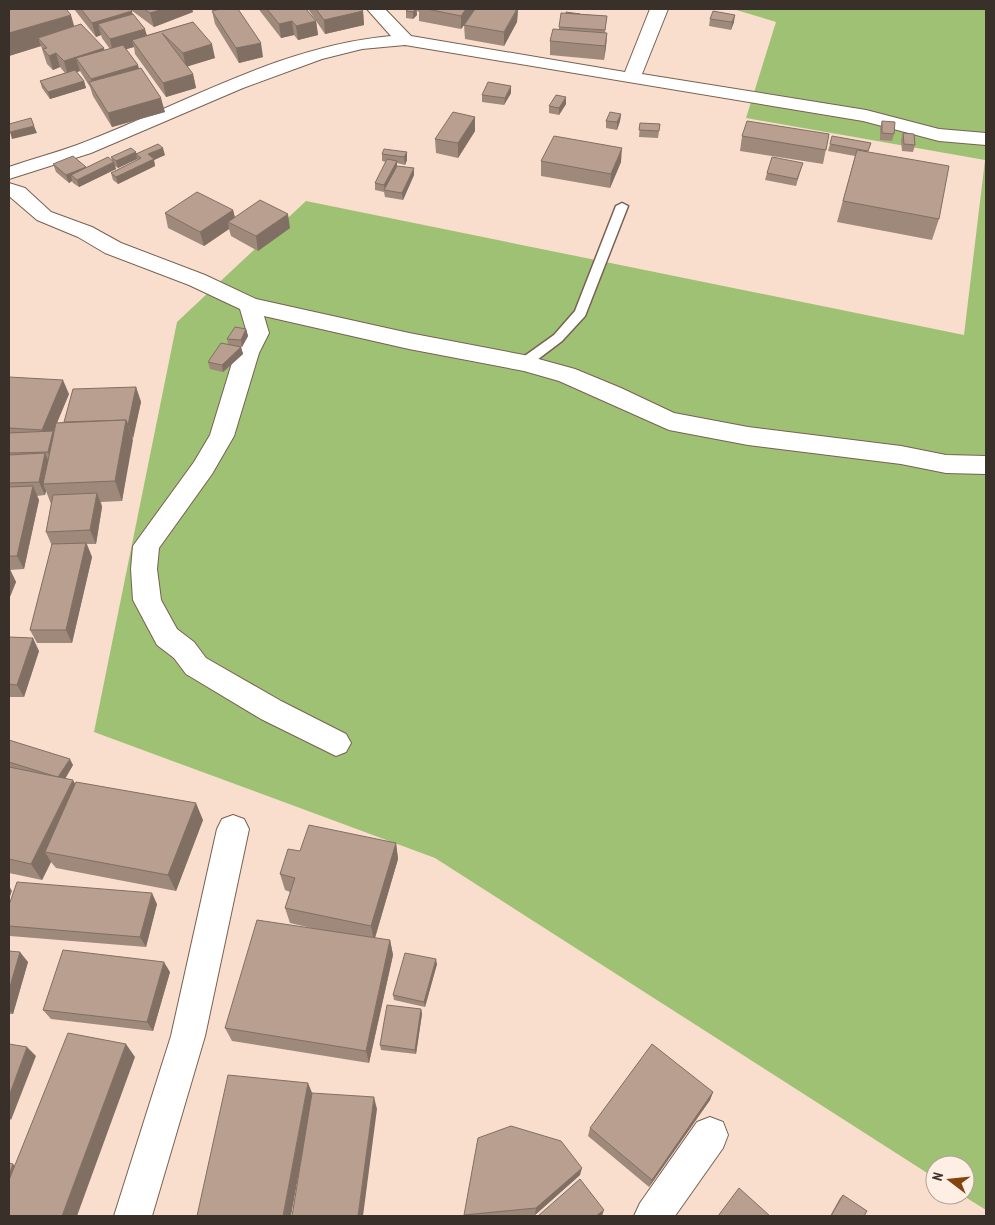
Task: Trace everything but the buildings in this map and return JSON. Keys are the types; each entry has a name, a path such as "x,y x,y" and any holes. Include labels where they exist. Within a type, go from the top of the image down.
{"street":[{"path":"376,9 405,40"},
{"path":"632,77 659,9"},
{"path":"9,173 84,149 236,84 316,55 362,44 405,40 866,116 939,135 986,139"},
{"path":"9,189 18,192 44,216 85,232 113,248 197,280 250,305 410,341 524,363 567,375 613,394 669,422 748,436 902,455 946,464 986,465"},
{"path":"250,305 258,333 247,353 222,436 203,468 146,546 144,569 147,600 167,637 184,650 196,666 263,706 336,743"},
{"path":"133,1216 188,1036 233,829"},
{"path":"654,1216 710,1134"}],"lane":[{"path":"524,363 558,338 581,313 622,206"}],"green space":[{"path":"733,9 986,9 986,1210 975,1203 975,1155 925,1155 925,1172 435,858 94,732 177,322 306,201 964,335 985,160 746,118 776,22"}]}
